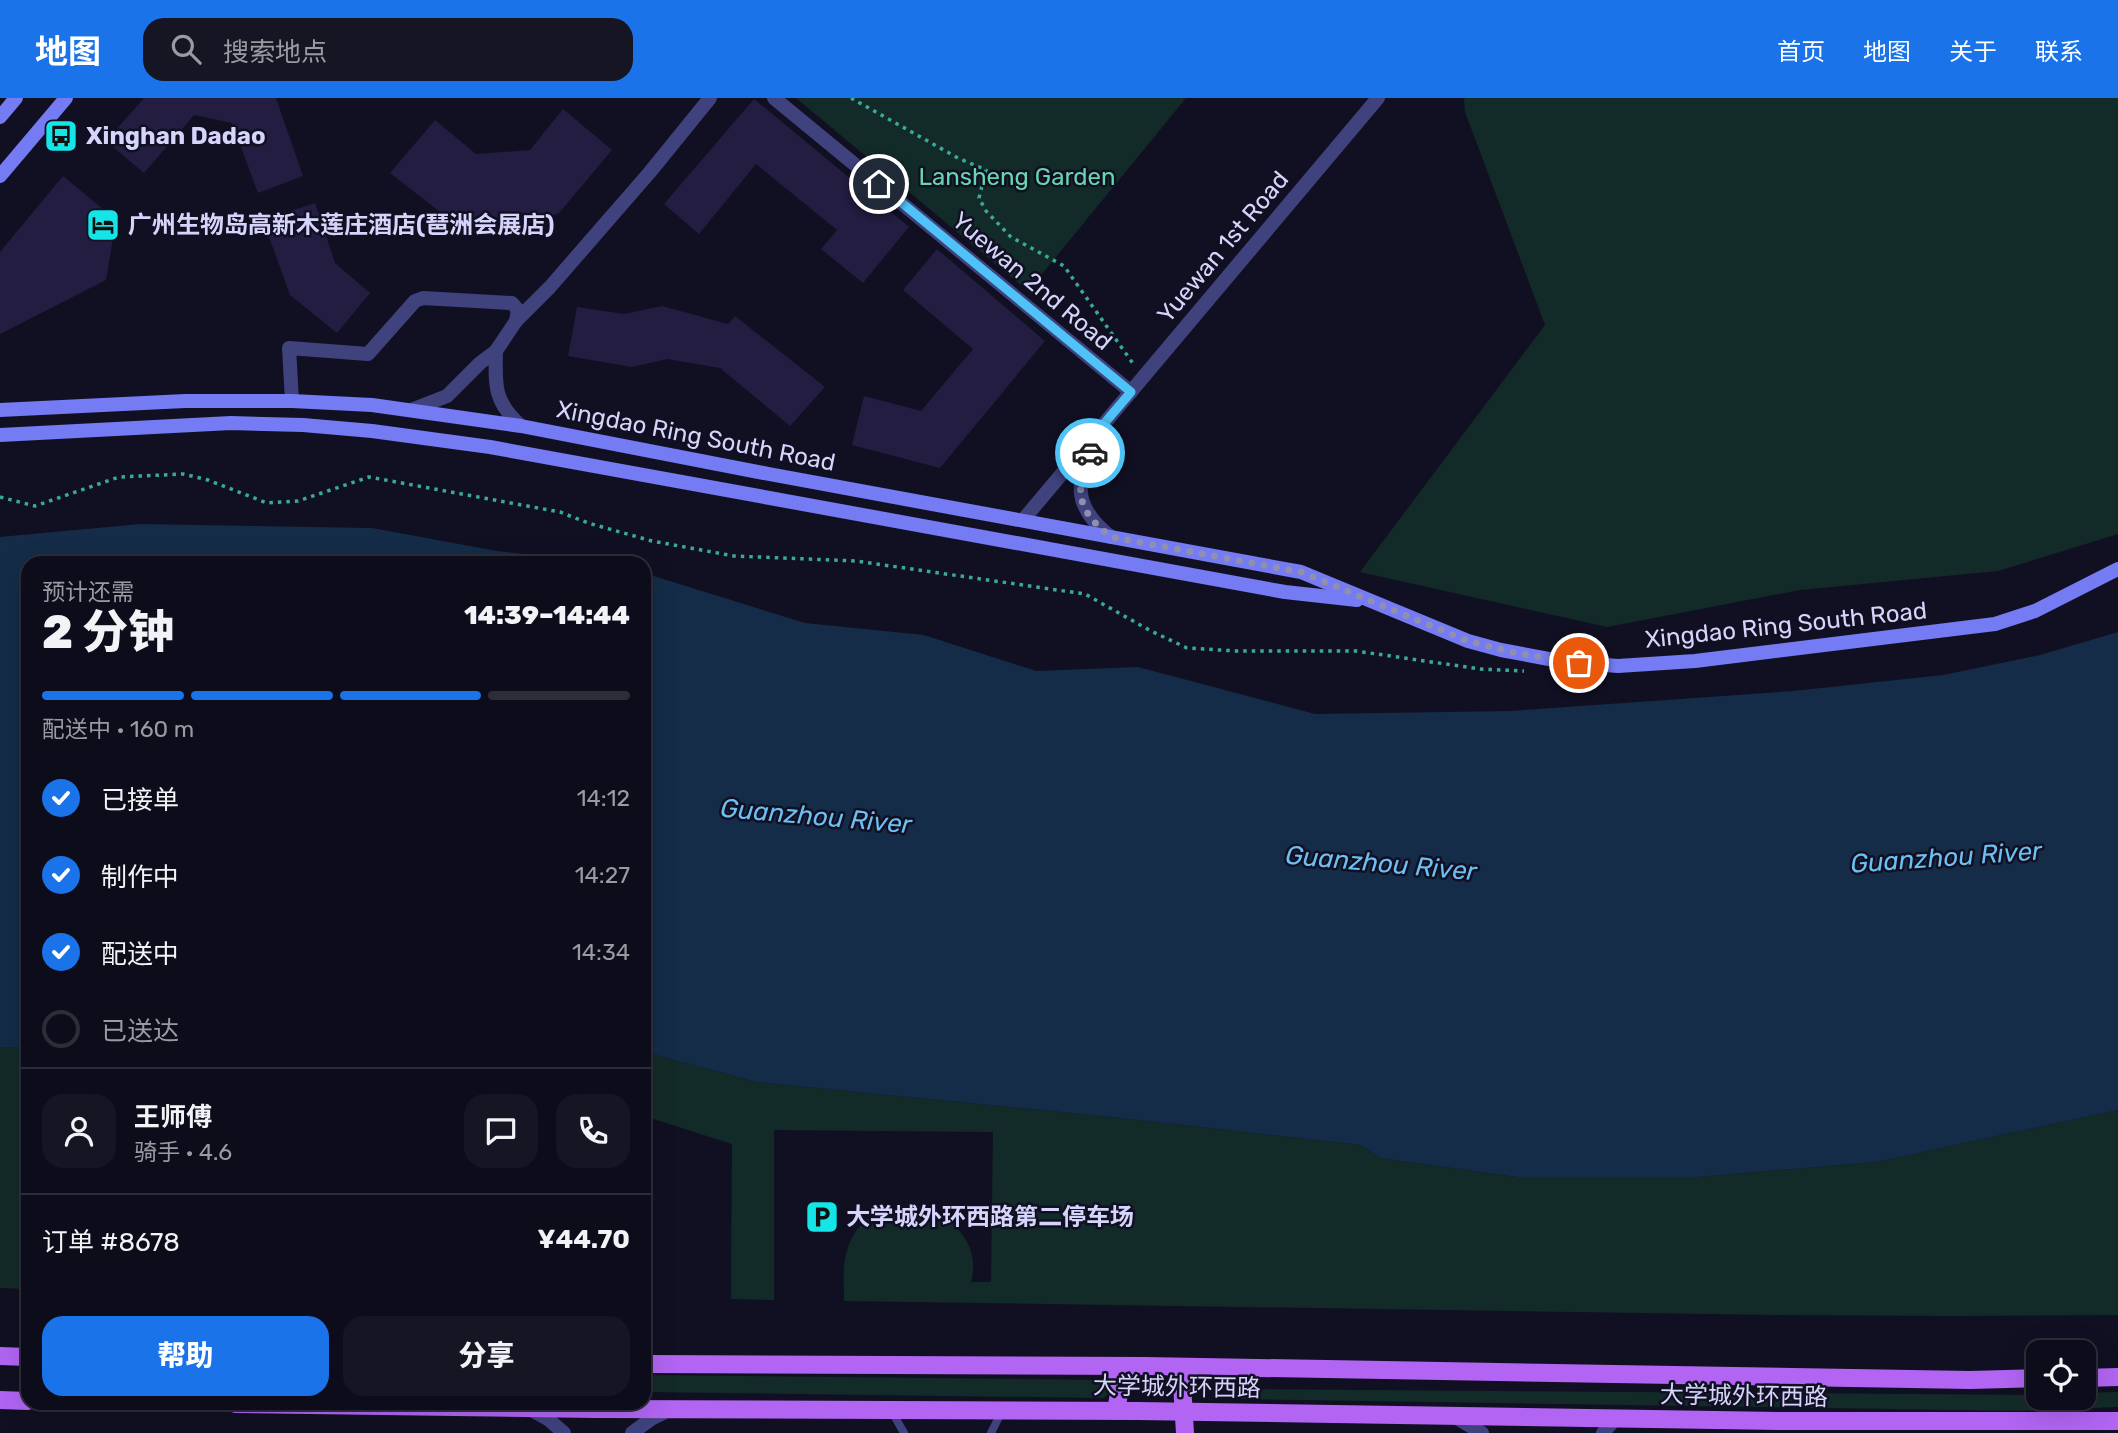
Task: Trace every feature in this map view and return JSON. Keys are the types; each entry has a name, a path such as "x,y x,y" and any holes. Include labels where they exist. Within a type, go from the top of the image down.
{"main road":[{"path":"0,117 16,98"},
{"path":"0,176 66,98"},
{"name":"Xingdao Ring South Road","path":"0,410 185,401 292,401 372,405 521,426 1301,572 1468,641 1565,662 1618,666 1695,661 1995,624 2035,611 2118,569"},
{"name":"Xingdao Ring South Road","path":"0,435 231,424 372,430 490,447 1285,592 1372,602"},
{"path":"0,1356 21,1357"},
{"name":"大学城外环西路","path":"651,1364 1114,1366 1956,1380 2026,1378"},
{"path":"1114,1366 1120,1388 1116,1411"},
{"path":"1181,1367 1185,1433"},
{"path":"2096,1378 2118,1377"},
{"path":"0,1400 21,1401"},
{"name":"大学城外环西路","path":"651,1409 1184,1411 1615,1419 2118,1422"}],"street":[{"path":"411,410 447,397 480,363 496,351 516,321 587,245 710,98"},
{"name":"Yuewan 2nd Road","path":"775,98 1131,392"},
{"name":"Yuewan 1st Road","path":"1023,520 1378,98"},
{"path":"292,401 289,348 368,354 415,301 434,298 512,303 518,310 516,321"},
{"path":"496,351 496,390 501,405 521,426"},
{"name":"Yuewan 1st Road","path":"1102,426 1082,473 1080,492 1088,516 1111,537"},
{"path":"632,1433 670,1409"},
{"path":"530,1410 548,1419 564,1433"},
{"path":"1450,1415 1467,1422 1482,1433"},
{"path":"1603,1433 1615,1419"}],"lane":[{"path":"891,1410 904,1433"},
{"path":"990,1433 1003,1410"}],"path":[{"path":"851,98 957,158 986,170 979,198 986,211 1011,237 1064,266 1143,377"},
{"path":"0,497 35,506 119,477 183,474 208,480 267,503 277,503 298,501 369,477 559,512 652,541 734,556 856,561 1085,594 1187,648 1236,651 1356,651 1480,669 1535,672"}],"green space":[{"name":"Lansheng Garden","path":"796,98 1186,98 1028,291"},
{"path":"1464,98 2118,98 2118,534 1998,571 1800,590 1607,627 1360,572 1545,325 1465,112"},
{"path":"0,1047 21,1048 21,1289 0,1288"},
{"path":"651,1054 757,1082 1361,1145 1380,1158 1517,1177 1697,1177 1876,1162 2118,1110 2118,1315 1780,1315 844,1301 846,1253 861,1225 880,1212 903,1207 926,1210 947,1220 963,1236 972,1257 971,1282 991,1282 993,1132 774,1130 774,1300 731,1299 732,1144 651,1118"},
{"path":"651,1375 1106,1380 1111,1391 1104,1398 651,1392"},
{"path":"1233,1389 2026,1395 2026,1410 2044,1410 2020,1411 1233,1399 1229,1394"},
{"path":"2118,1392 2118,1407 2096,1408 2096,1393"}],"water":[{"path":"140,524 372,528 497,551 544,556 21,556 21,1048 0,1047 0,537"},
{"name":"Guanzhou River","path":"651,575 805,623 924,635 1036,671 1138,667 1315,714 1511,711 1793,691 1943,675 2040,655 2118,632 2118,1110 1876,1162 1697,1177 1517,1177 1380,1158 1361,1145 757,1082 651,1054"}],"building":[{"path":"144,98 276,98 303,176 258,193 232,123 194,115 144,173 106,141"},
{"path":"754,99 909,227 863,283 821,249 837,230 756,164 699,234 664,204"},
{"path":"563,109 612,150 559,213 526,224 477,227 449,219 390,173 435,120 476,154 530,150"},
{"path":"63,176 116,220 106,280 0,334 0,252"},
{"path":"315,203 335,263 370,293 337,333 290,295 263,220"},
{"path":"937,249 1045,341 940,468 852,445 864,396 921,411 973,349 903,290"},
{"path":"662,306 728,324 735,316 825,387 790,426 720,368 667,359 632,367 568,356 577,307 624,314"}],"way so far":[{"path":"1090,453 1082,473 1082,504 1095,524 1111,537 1301,572 1468,641 1516,653 1579,663"}],"place":[{"name":"Xinghan Dadao","path":"61,136"},
{"name":"广州生物岛高新木莲庄酒店(琶洲会展店)","path":"103,225"},
{"name":"大学城外环西路第二停车场","path":"822,1217"}],"route":[{"path":"879,184 1131,392 1102,426 1090,453"}]}
